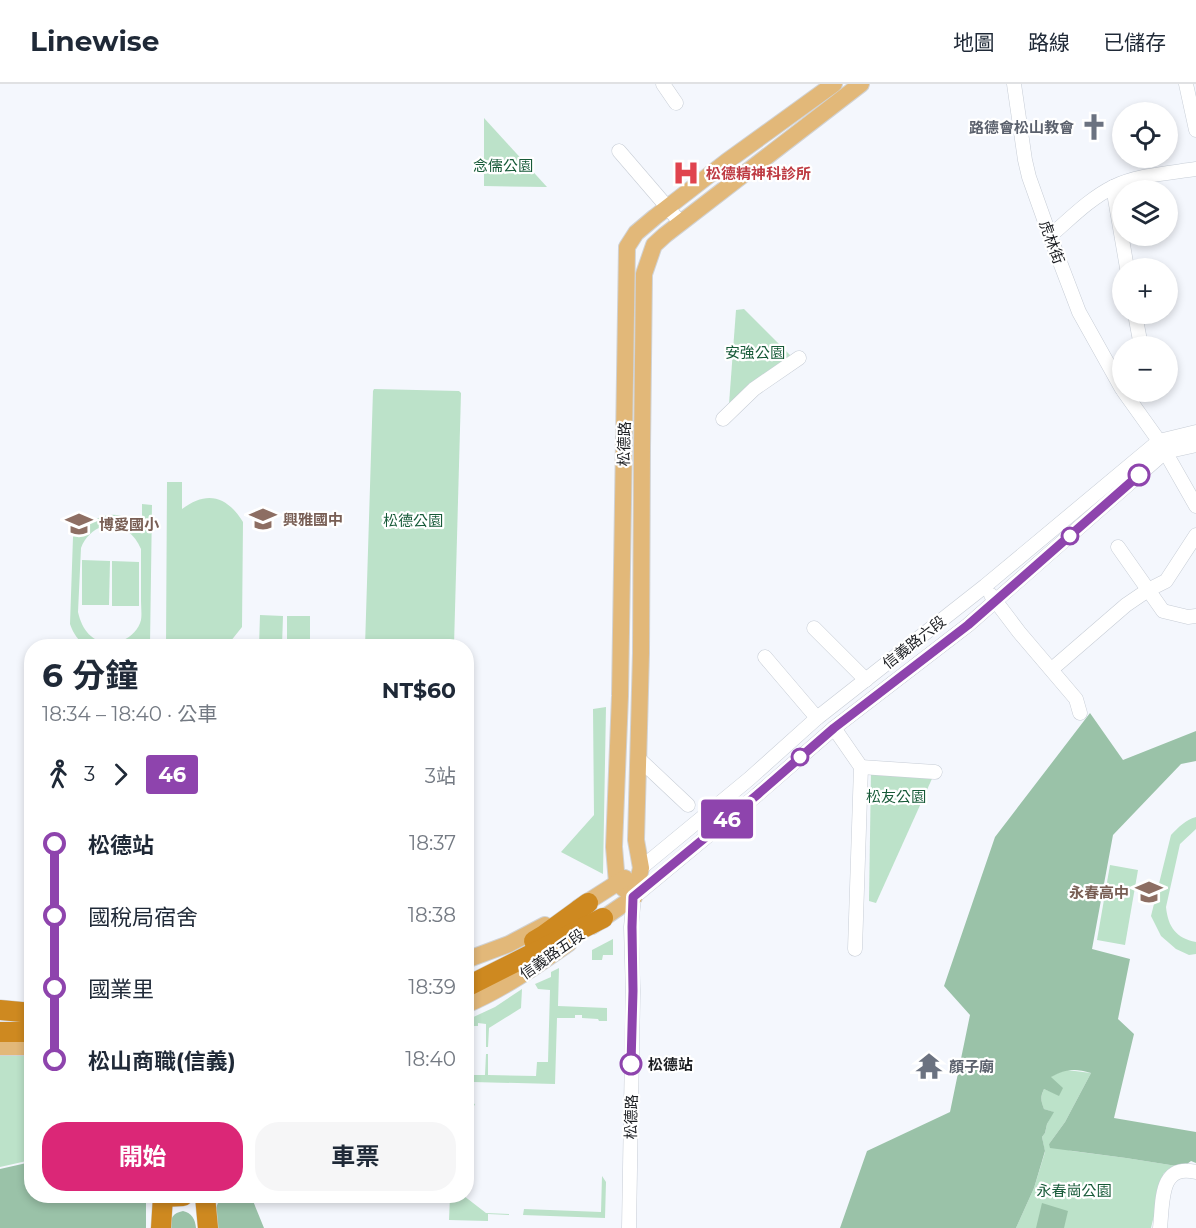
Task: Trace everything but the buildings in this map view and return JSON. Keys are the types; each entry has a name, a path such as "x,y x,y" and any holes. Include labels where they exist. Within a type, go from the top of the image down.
{"highway":[{"path":"474,970 513,953 544,935 588,903"},
{"path":"474,983 603,918"},
{"path":"0,1010 24,1011"},
{"path":"0,1032 24,1032"},
{"path":"153,1228 162,1203"},
{"path":"161,1228 164,1203"},
{"path":"206,1203 208,1228"}],"main road":[{"name":"松德路","path":"617,883 614,847 620,696 627,247 636,233 726,162 834,84"},
{"name":"松德路","path":"633,897 641,868 636,840 641,653 644,274 654,245 680,222 861,84"},
{"name":"信義路五段","path":"474,957 509,944 588,903 641,868"},
{"path":"617,883 633,897"},
{"name":"信義路五段","path":"474,1001 523,975 633,897"},
{"path":"0,1047 24,1047"}],"street":[{"path":"663,84 676,103"},
{"name":"虎林街","path":"1014,84 1024,160 1029,177 1079,312 1112,369"},
{"path":"1186,84 1196,130"},
{"path":"619,151 680,222"},
{"path":"1131,180 1196,169"},
{"path":"1050,236 1086,204 1112,188"},
{"path":"723,419 754,389 799,358"},
{"name":"虎林街","path":"1133,402 1196,506"},
{"name":"信義路六段","path":"641,868 749,779 817,718 985,586 1162,447 1196,432"},
{"name":"信義路六段","path":"633,897 834,728 968,625 1162,447 1196,445"},
{"path":"1052,669 1126,605 1166,581 1196,535"},
{"path":"1118,547 1163,611 1188,617 1196,616"},
{"path":"985,586 1019,632 1076,699 1080,712"},
{"path":"814,628 866,680"},
{"path":"765,657 817,718"},
{"path":"834,728 861,767 855,950"},
{"path":"638,758 688,805"},
{"path":"861,767 935,772"},
{"name":"松德路","path":"629,1228 633,897"},
{"path":"1160,1228 1167,1181 1171,1174 1180,1170 1196,1172"}],"green space":[{"name":"念儒公園","path":"484,118 547,187 484,186"},
{"name":"安強公園","path":"744,309 791,356 729,404 736,310"},
{"name":"松德公園","path":"374,389 459,391 461,393 454,639 365,639"},
{"path":"167,482 182,482 182,509 200,499 216,499 230,506 243,522 242,627 232,639 166,639"},
{"path":"142,504 152,505 150,639 125,639 132,635 141,620 141,549 135,538 126,530 116,526 103,526 85,540 81,548 78,612 84,627 95,639 78,639 70,624 73,537 89,523 107,515 125,517 134,522 142,531"},
{"path":"82,560 110,561 109,605 82,605"},
{"path":"112,561 139,562 139,606 112,606"},
{"path":"260,615 283,616 282,639 259,639"},
{"path":"287,616 310,616 310,639 287,639"},
{"path":"606,707 603,874 561,852 594,815 593,709"},
{"path":"1090,713 1123,760 1196,731 1196,761 1181,764 1113,835 1092,949 1130,959 1118,1019 1134,1034 1114,1118 1196,1132 1196,1163 1191,1161 1183,1167 1050,1148 1049,1144 1065,1122 1091,1073 1080,1070 1066,1071 1051,1077 1063,1088 1059,1096 1044,1089 1042,1094 1044,1109 1054,1112 1042,1137 1045,1151 1034,1188 1016,1228 840,1228 867,1151 950,1112 970,1015 944,986 995,837"},
{"name":"松友公園","path":"871,770 935,772 876,903 869,901"},
{"path":"1196,817 1196,829 1180,844 1166,907 1174,930 1183,938 1196,942 1196,954 1189,955 1176,949 1161,936 1151,916 1171,835 1185,822"},
{"path":"1110,865 1138,870 1125,945 1097,940"},
{"path":"613,939 613,955 603,955 602,960 592,960 592,950"},
{"path":"559,968 558,1006 607,1008 607,1021 582,1018 582,1015 575,1015 575,1018 557,1018 555,1084 474,1082 474,1075 485,1075 486,1054 488,1054 488,1075 536,1076 537,1062 548,1062 550,990 538,989 535,984 551,977 551,972"},
{"path":"522,989 521,1008 489,1028 488,1047 486,1047 486,1024 478,1023 478,1026 474,1026 474,1017 495,1007"},
{"path":"0,1053 24,1054 24,1162 0,1167"},
{"name":"永春崗公園","path":"1067,1070 1091,1073 1065,1122 1049,1144 1072,1151 1183,1167 1164,1173 1151,1228 1016,1228 1034,1188 1045,1152 1042,1137 1053,1112 1044,1109 1042,1094 1044,1089 1059,1095 1050,1077"},
{"path":"24,1164 24,1203 146,1203 146,1228 0,1228 0,1169"},
{"path":"602,1176 606,1182 605,1218 523,1215 524,1209 601,1212"},
{"path":"218,1203 254,1203 264,1228 217,1228"},
{"path":"450,1203 473,1203 486,1213 509,1214 488,1214 488,1221 449,1220"},
{"path":"1042,1203 1068,1211 1064,1228 1036,1228"},
{"path":"183,1211 189,1213 196,1228 170,1228 173,1216"}],"bus line":[{"name":"46","path":"631,1064 633,897 834,728 968,625 1139,475"}],"place":[{"name":"路德會松山教會","path":"1094,127"},
{"name":"松德精神科診所","path":"686,173"},
{"name":"興雅國中","path":"263,519"},
{"name":"博愛國小","path":"79,524"},
{"name":"永春高中","path":"1149,892"},
{"name":"松德站","path":"631,1064"},
{"name":"顏子廟","path":"929,1066"}]}
